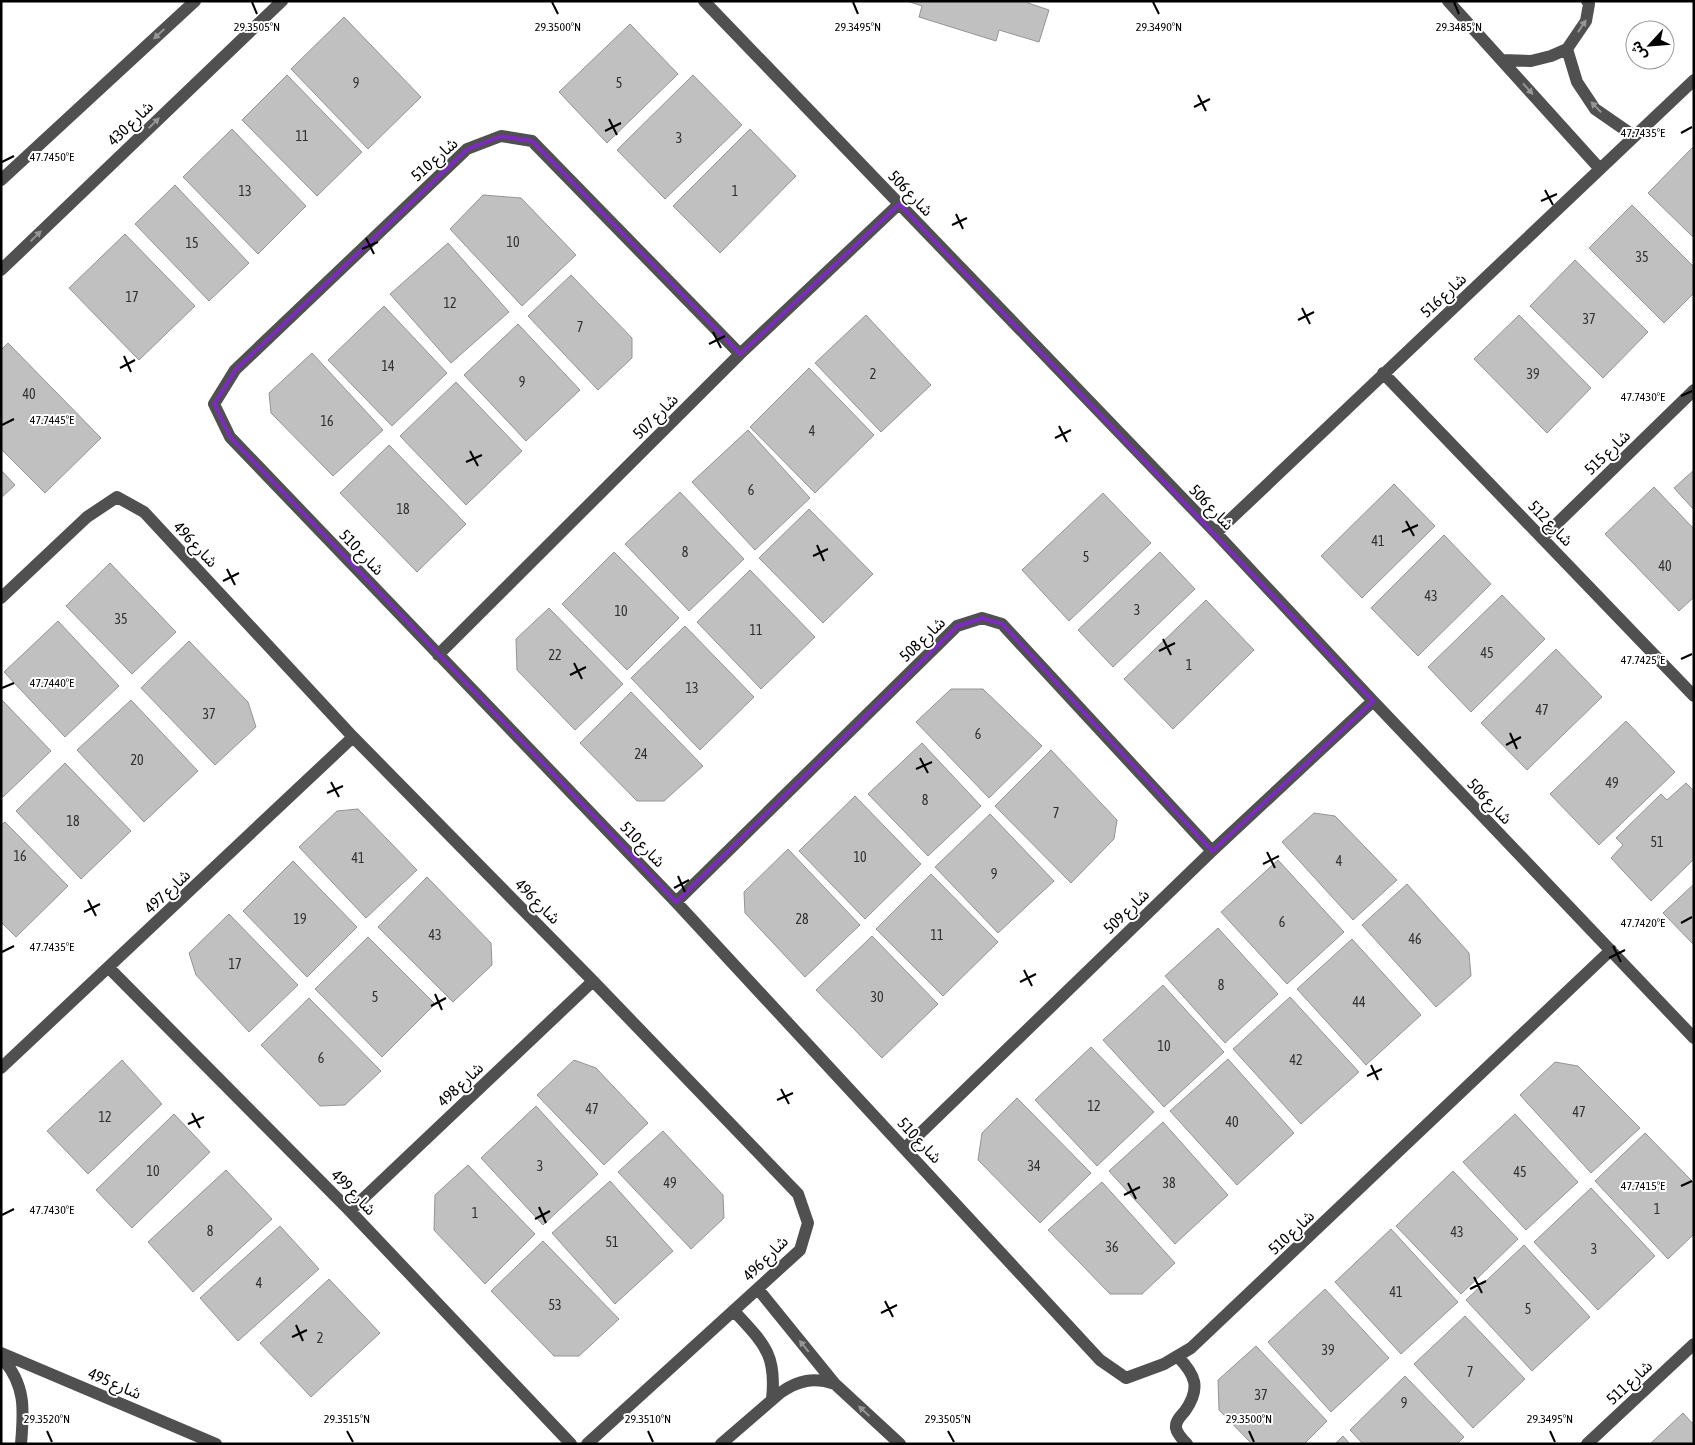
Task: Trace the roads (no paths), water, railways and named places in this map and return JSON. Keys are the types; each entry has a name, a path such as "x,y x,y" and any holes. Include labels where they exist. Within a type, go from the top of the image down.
{"street":[{"path":"1,180 195,1"},
{"name":"شارع 430","path":"1,270 282,1"},
{"name":"شارع 506","path":"704,1 1216,533 1373,702 1694,1038"},
{"path":"1448,1 1600,169"},
{"path":"1502,60 1531,60 1551,56 1566,49 1586,20 1589,4 1587,1"},
{"path":"1566,49 1577,82 1595,109 1634,136"},
{"name":"شارع 516","path":"1216,533 1694,80"},
{"name":"شارع 510","path":"740,354 532,141 501,136 467,149 235,370 214,404 230,437 676,902 1100,1360 1126,1378 1164,1364 1191,1348 1611,950"},
{"name":"شارع 507","path":"438,655 740,354 899,204"},
{"name":"شارع 512","path":"1384,373 1694,696"},
{"name":"شارع 515","path":"1542,538 1694,390"},
{"name":"شارع 496","path":"1,598 87,516 117,497 144,512 353,737 593,981 798,1194 808,1223 800,1250 587,1444"},
{"name":"شارع 508","path":"676,902 958,626 982,618 1002,624 1212,851"},
{"name":"شارع 509","path":"905,1148 1212,851 1373,702"},
{"name":"شارع 497","path":"1,1068 353,737"},
{"name":"شارع 499","path":"109,968 350,1211 571,1444"},
{"name":"شارع 498","path":"350,1211 593,981"},
{"path":"758,1289 835,1384 900,1444"},
{"path":"734,1311 764,1344 772,1362 774,1381 772,1399"},
{"name":"شارع 511","path":"1587,1444 1694,1344"},
{"name":"شارع 495","path":"1,1353 216,1444"},
{"path":"1177,1356 1188,1367 1194,1380 1195,1394 1178,1420 1176,1428 1187,1444"},
{"path":"1,1357 18,1380 24,1411 21,1444"},
{"path":"721,1444 789,1386 812,1380 824,1380 835,1384"}]}
